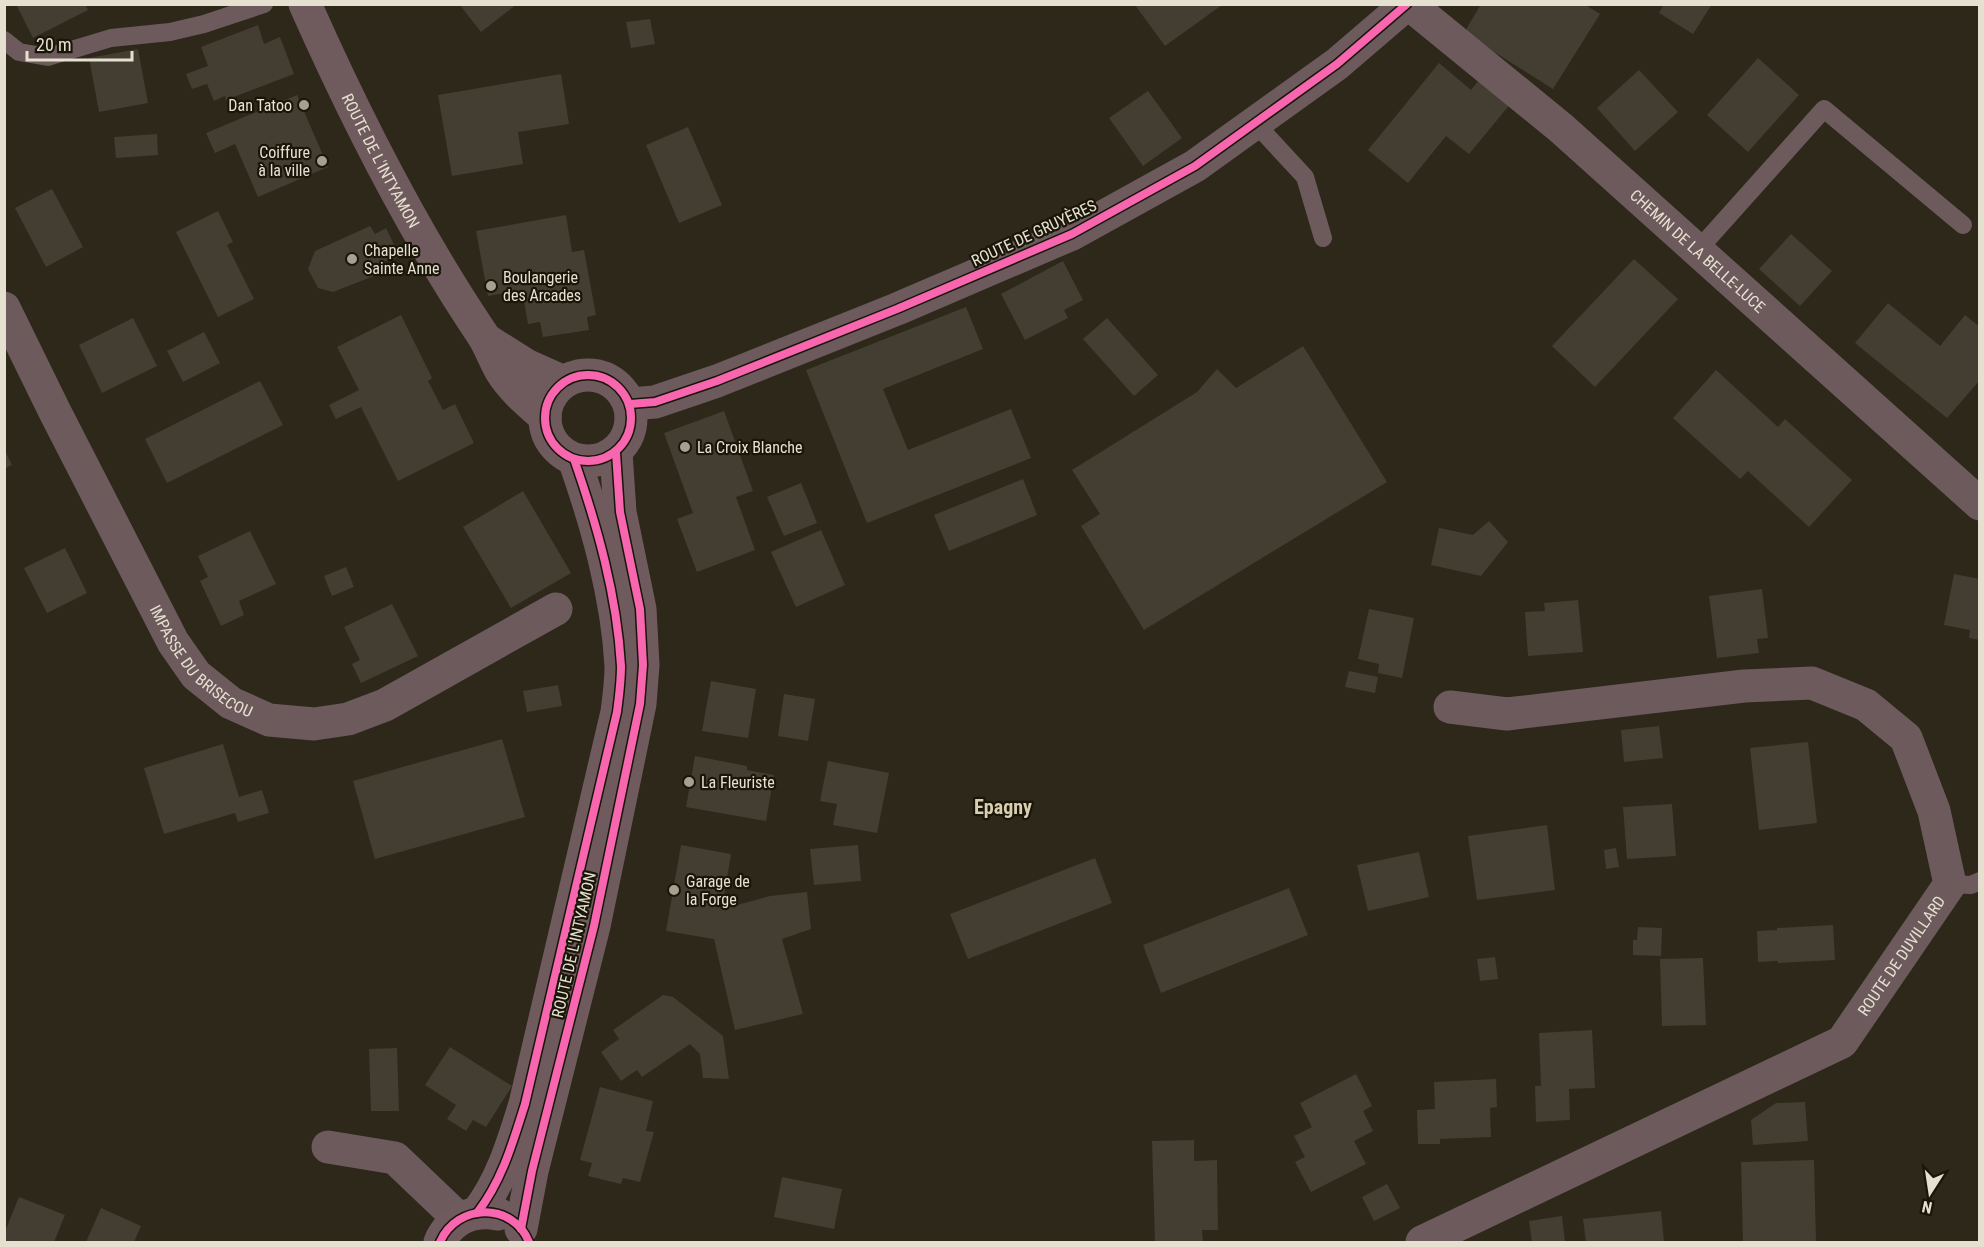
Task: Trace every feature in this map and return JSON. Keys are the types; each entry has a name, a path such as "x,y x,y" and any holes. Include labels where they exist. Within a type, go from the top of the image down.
{"main road":[{"name":"ROUTE DE L'INTYAMON","path":"305,4 341,85 384,172 432,256 486,340 502,372 521,396 545,417"},
{"name":"ROUTE DE L'INTYAMON","path":"486,340 526,365 564,382"},
{"path":"581,375 607,379 621,390 630,404 632,415 629,436 616,453 606,458 584,462 574,459 558,450 548,435 545,417 548,401 564,382 581,375"},
{"name":"ROUTE DE L'INTYAMON","path":"525,1236 532,1171 594,926 640,704 643,665 640,609 620,512 616,453"},
{"name":"ROUTE DE L'INTYAMON","path":"451,1231 486,1201 505,1164 525,1104 617,712 621,667 615,608 594,518 574,459"},
{"path":"451,1231 498,1214 511,1220 525,1236"}],"street":[{"name":"ROUTE DE GRUYÈRES","path":"630,404 655,402 717,381 897,309 1072,234 1195,166 1337,64 1408,4"},
{"name":"CHEMIN DE LA BELLE-LUCE","path":"1408,4 1561,128 1980,504"},
{"name":"IMPASSE DU BRISECOU","path":"4,308 173,642 196,675 231,703 269,720 314,724 348,719 385,705 556,609"},
{"name":"ROUTE DE DUVILLARD","path":"1422,1242 1842,1042 1965,882 1906,738 1866,705 1812,683 1743,686 1507,714 1450,707"},
{"path":"328,1147 395,1158 451,1231"}],"lane":[{"path":"4,39 19,52 48,57 111,38 170,32 204,24 264,4"},
{"path":"1697,251 1824,109 1963,225"},
{"path":"1255,123 1305,177 1323,238"}],"building":[{"path":"16,4 85,4 88,10 33,38"},
{"path":"459,4 517,4 481,32"},
{"path":"1481,4 1584,4 1600,14 1553,89 1464,33"},
{"path":"1664,4 1712,4 1693,34 1659,13"},
{"path":"1135,5 1222,5 1165,46"},
{"path":"650,19 655,44 631,48 626,22"},
{"path":"258,25 264,44 280,37 294,74 226,100 225,96 214,101 207,84 192,89 186,74 208,66 201,47"},
{"path":"138,49 148,103 99,112 89,58"},
{"path":"1758,58 1799,95 1748,152 1707,115"},
{"path":"1439,63 1471,90 1482,76 1512,102 1469,154 1446,136 1408,183 1368,150"},
{"path":"1639,70 1678,112 1635,151 1597,108"},
{"path":"561,74 569,124 518,132 523,164 452,176 438,95"},
{"path":"1148,91 1182,138 1143,166 1109,118"},
{"path":"297,95 328,167 258,197 235,144 215,153 206,133"},
{"path":"688,127 722,205 679,223 646,145"},
{"path":"157,134 158,155 116,158 114,137"},
{"path":"52,189 83,247 46,267 15,208"},
{"path":"218,211 233,242 227,245 254,299 218,317 176,232"},
{"path":"566,215 572,252 584,250 596,315 587,317 589,330 543,337 540,322 528,324 522,290 488,296 476,231"},
{"name":"Chapelle Sainte Anne","path":"370,226 375,234 386,228 400,257 385,261 389,270 333,292 318,288 308,269 315,251"},
{"path":"1791,234 1832,271 1800,306 1759,269"},
{"path":"1634,259 1678,299 1595,387 1552,346"},
{"path":"1063,261 1083,300 1064,310 1068,318 1025,340 1001,294"},
{"path":"1888,303 1940,346 1965,315 1980,327 1980,380 1947,418 1855,343"},
{"path":"966,307 983,349 883,389 908,450 1011,409 1031,458 867,523 806,370"},
{"path":"401,315 432,378 428,381 443,410 455,404 474,443 398,481 361,407 336,419 329,405 359,390 337,347"},
{"path":"133,318 157,366 102,393 79,345"},
{"path":"1107,318 1158,375 1134,396 1083,339"},
{"path":"204,332 220,363 183,382 167,351"},
{"path":"1303,346 1387,482 1144,630 1081,526 1100,514 1072,470 1197,392 1217,369 1236,388"},
{"path":"1716,370 1778,427 1785,419 1852,480 1809,527 1748,471 1740,479 1673,418"},
{"path":"260,381 283,425 167,483 145,439"},
{"path":"724,411 753,491 736,497 755,550 697,572 677,519 693,513 664,433"},
{"path":"4,449 12,465 4,469"},
{"path":"1023,479 1037,515 949,551 934,515"},
{"path":"801,483 817,523 784,536 767,497"},
{"path":"523,491 571,573 511,608 463,527"},
{"path":"1489,521 1508,542 1481,576 1431,565 1439,528 1473,535"},
{"path":"821,530 845,585 796,607 771,552"},
{"path":"250,531 276,584 239,601 244,615 221,626 200,581 208,577 198,556"},
{"path":"65,548 87,593 47,613 24,568"},
{"path":"346,567 354,587 332,596 324,576"},
{"path":"1954,574 1980,579 1980,640 1969,638 1970,630 1944,625"},
{"path":"1762,589 1768,638 1757,639 1759,653 1717,658 1709,596"},
{"path":"1578,600 1583,652 1528,656 1525,612 1545,611 1544,603"},
{"path":"392,604 418,656 361,683 352,664 360,660 344,627"},
{"path":"1369,609 1414,618 1402,678 1378,673 1379,664 1358,659"},
{"path":"1349,671 1378,677 1375,693 1345,687"},
{"path":"711,681 756,689 748,738 702,731"},
{"path":"558,685 562,706 527,712 523,691"},
{"path":"784,694 815,699 808,741 778,736"},
{"path":"1659,726 1663,758 1624,762 1621,730"},
{"path":"502,739 525,817 375,859 353,781"},
{"path":"1808,742 1817,823 1759,830 1750,748"},
{"path":"223,744 239,797 262,790 269,813 238,822 235,813 164,834 144,768"},
{"path":"695,756 747,766 747,770 774,775 766,821 686,807"},
{"path":"828,761 889,773 877,833 833,825 837,804 820,801"},
{"path":"1672,804 1676,856 1627,859 1623,807"},
{"path":"1547,825 1555,890 1477,900 1468,836"},
{"path":"681,845 731,854 722,909 770,896 807,892 811,929 782,939 803,1014 735,1030 714,939 666,931"},
{"path":"858,845 861,881 814,885 810,849"},
{"path":"1616,848 1619,867 1606,869 1604,850"},
{"path":"1419,852 1429,897 1368,911 1357,865"},
{"path":"1095,858 1112,903 968,959 950,914"},
{"path":"1289,888 1308,935 1161,993 1143,945"},
{"path":"1833,925 1835,960 1758,962 1757,931"},
{"path":"1638,927 1662,928 1661,956 1633,955 1633,940 1637,940"},
{"path":"1495,957 1498,979 1480,981 1477,959"},
{"path":"1703,958 1706,1025 1662,1026 1660,959"},
{"path":"663,995 673,997 723,1036 729,1079 703,1078 700,1054 690,1044 642,1077 637,1070 621,1081 601,1052 619,1039 613,1030"},
{"path":"1592,1030 1595,1088 1569,1089 1570,1120 1536,1122 1535,1086 1541,1086 1539,1033"},
{"path":"450,1047 512,1086 486,1127 473,1120 466,1131 447,1119 456,1105 425,1085"},
{"path":"397,1048 399,1111 371,1111 369,1049"},
{"path":"1356,1074 1372,1106 1363,1111 1373,1131 1354,1141 1366,1164 1311,1192 1295,1162 1305,1157 1294,1136 1312,1127 1300,1103"},
{"path":"1496,1079 1497,1107 1490,1108 1491,1137 1440,1139 1440,1144 1418,1144 1417,1110 1435,1109 1434,1082"},
{"path":"600,1087 653,1101 646,1131 654,1132 640,1182 623,1178 621,1184 588,1176 592,1163 580,1160"},
{"path":"1805,1102 1808,1141 1753,1145 1751,1120 1776,1103"},
{"path":"1194,1140 1194,1161 1217,1160 1218,1230 1202,1230 1203,1242 1155,1242 1152,1141"},
{"path":"1814,1160 1816,1242 1743,1242 1741,1162"},
{"path":"782,1177 842,1189 834,1229 774,1217"},
{"path":"1387,1184 1400,1208 1374,1221 1362,1197"},
{"path":"19,1197 65,1215 54,1242 4,1242 4,1234"},
{"path":"101,1208 141,1226 134,1242 86,1242"},
{"path":"1661,1211 1664,1242 1586,1242 1583,1219"},
{"path":"1562,1216 1565,1242 1532,1242 1529,1221"}],"cycle path":[{"path":"630,404 655,402 717,381 897,309 1072,234 1195,166 1337,64 1407,4"},
{"path":"580,375 596,375 619,387 628,401 631,418 628,435 619,449 596,461 580,461 564,454 552,442 545,426 545,410 552,394 564,382 580,375"},
{"path":"521,1229 532,1171 594,926 640,704 643,665 640,609 620,512 616,453"},
{"path":"477,1213 500,1174 525,1104 618,706 621,666 615,613 605,561 574,459"},
{"path":"440,1242 448,1229 459,1220 471,1214 485,1212 498,1214 511,1220 521,1229 529,1242"}],"place":[{"name":"Dan Tatoo","path":"304,105"},
{"name":"Coiffure à la ville","path":"322,161"},
{"name":"Chapelle Sainte Anne","path":"352,259"},
{"name":"Boulangerie des Arcades","path":"491,286"},
{"name":"La Croix Blanche","path":"685,447"},
{"name":"La Fleuriste","path":"689,782"},
{"name":"Garage de la Forge","path":"674,890"}],"district":[{"name":"Epagny","path":"1003,807"}]}
